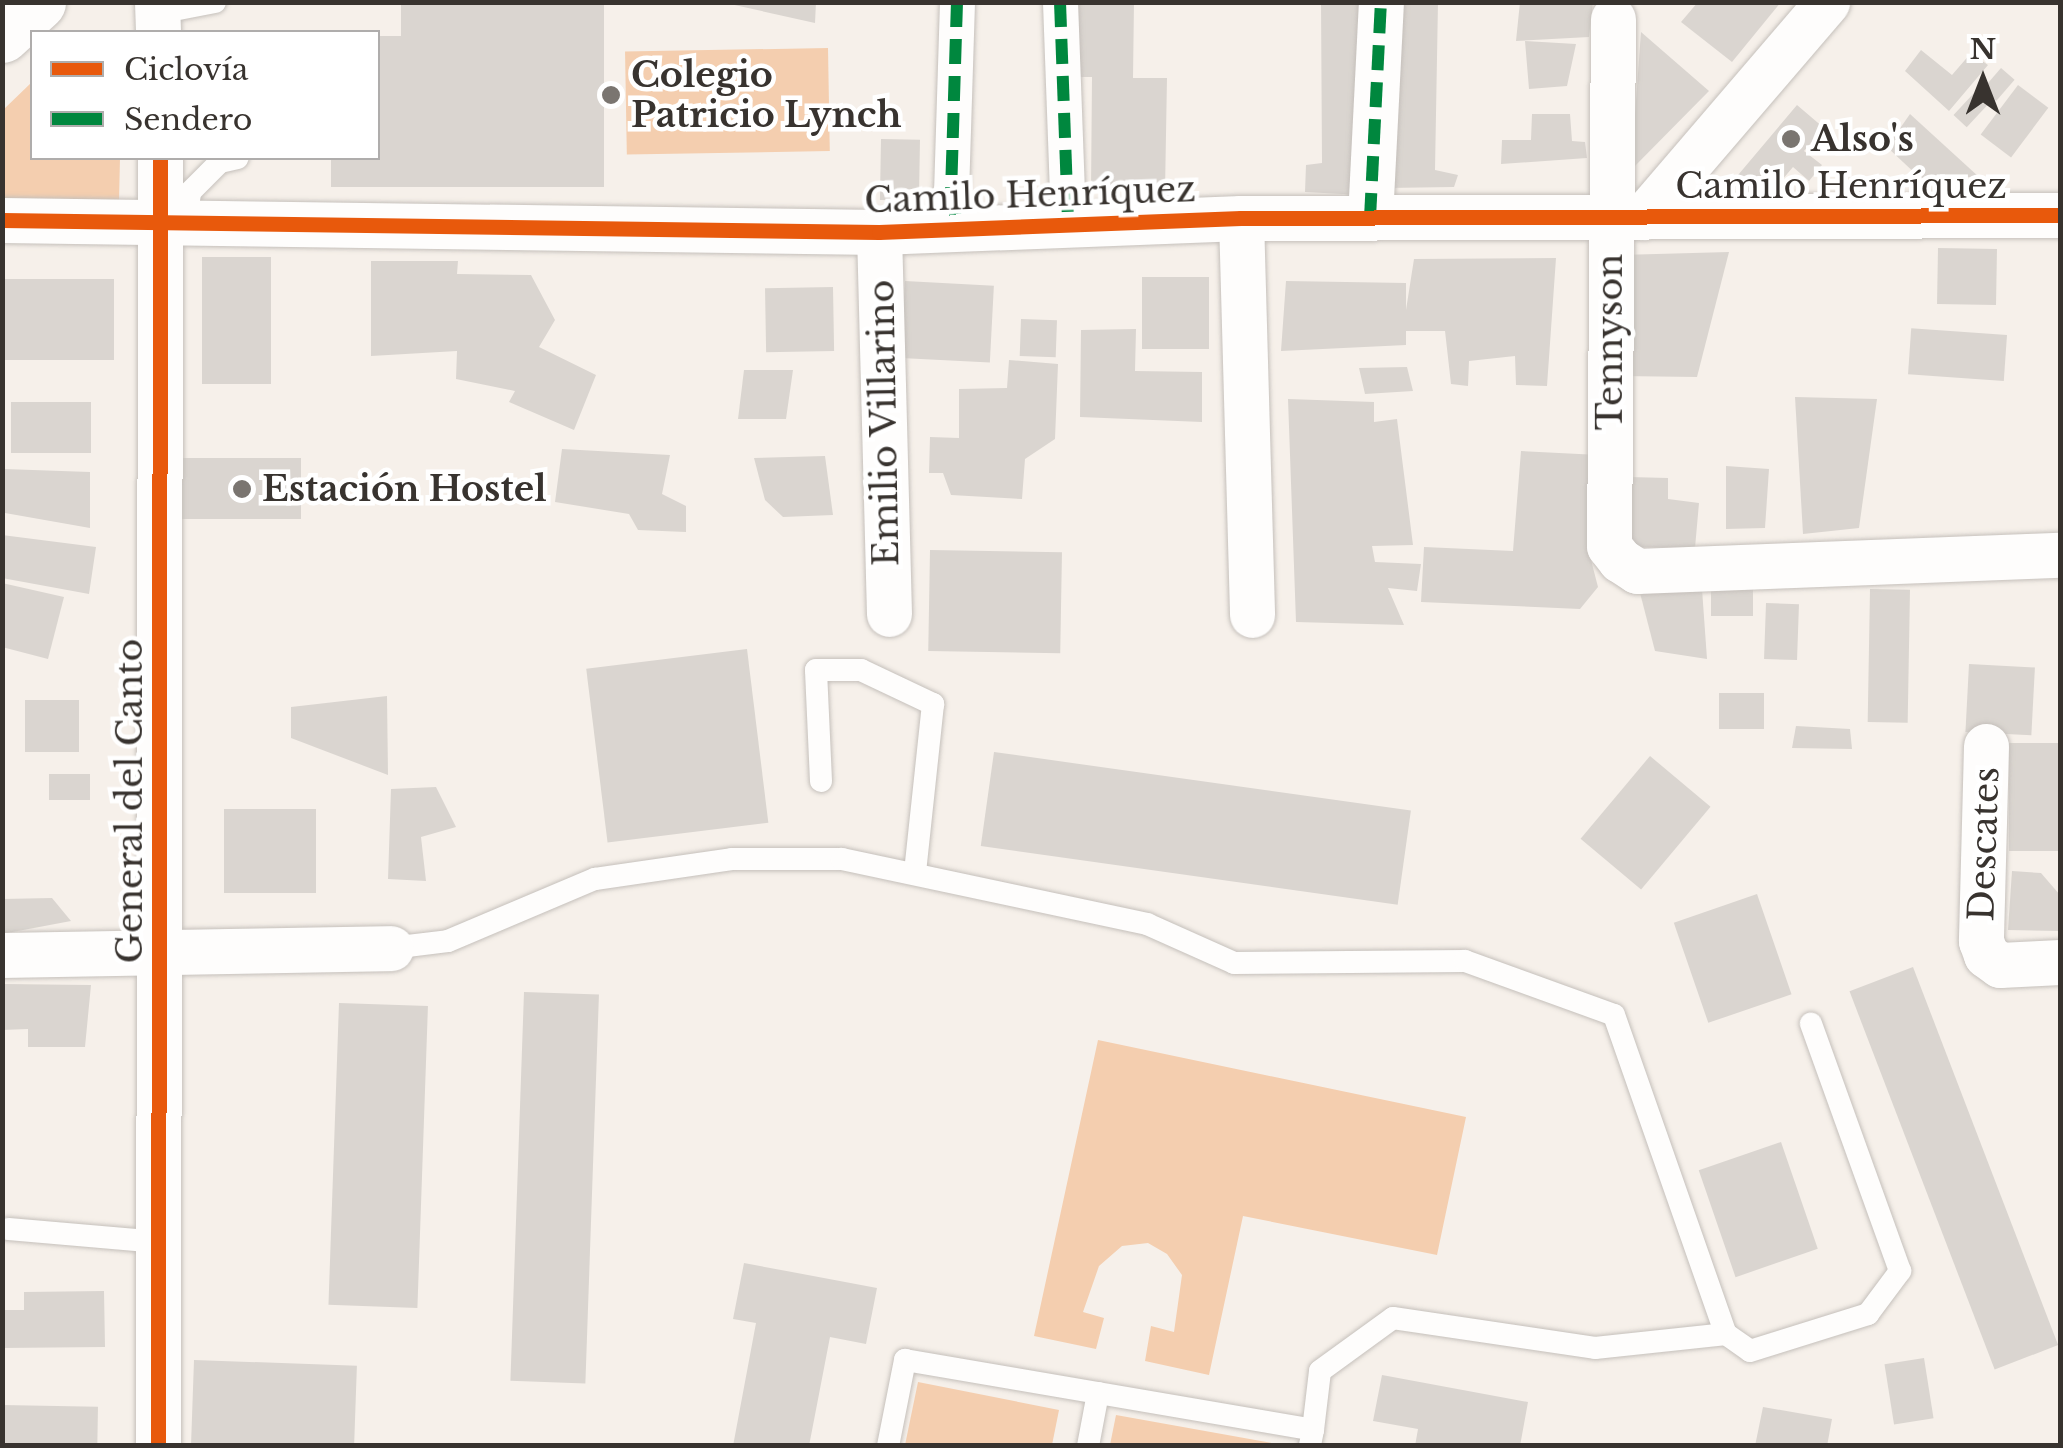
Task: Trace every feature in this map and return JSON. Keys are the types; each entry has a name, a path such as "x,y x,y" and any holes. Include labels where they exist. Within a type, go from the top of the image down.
{"main road":[{"path":"2,36 38,2"}],"street":[{"path":"956,2 952,190 958,229"},
{"path":"1060,2 1068,223"},
{"path":"1370,218 1382,2"},
{"path":"1627,217 1828,2"},
{"name":"Tennyson","path":"1614,19 1627,217 1609,546 1637,571 2060,555"},
{"name":"General del Canto","path":"158,1446 160,954 173,225 160,160"},
{"name":"Camilo Henríquez","path":"2,220 879,232 1241,218 2060,216"},
{"path":"1241,218 1252,615"},
{"name":"Emilio Villarino","path":"879,232 889,614"},
{"name":"Descates","path":"1986,746 1981,942 1986,956 2000,965 2060,962"},
{"path":"2,955 391,948"}],"lane":[{"path":"158,16 214,2"},
{"path":"173,225 190,192 220,162 229,160"},
{"path":"822,781 816,670 860,670 934,704 915,872"},
{"path":"391,948 448,942 595,879 693,865 842,860 915,872 1147,924 1234,963 1465,960 1614,1015 1726,1334 1750,1351 1868,1314 1900,1271 1811,1024"},
{"path":"8,1229 159,1242"},
{"path":"888,1446 905,1360 1312,1438 1320,1371 1392,1318 1595,1348 1726,1334"},
{"path":"1088,1446 1098,1394"}],"shaded area":[{"path":"828,48 830,151 627,155 625,52"},
{"path":"30,84 30,160 120,160 119,201 3,199 3,110"},
{"path":"1098,1040 1466,1117 1437,1255 1243,1216 1209,1375 1145,1361 1151,1326 1174,1332 1182,1275 1167,1254 1148,1243 1122,1246 1099,1266 1083,1312 1104,1318 1096,1349 1034,1336"},
{"path":"918,1382 1059,1410 1052,1445 905,1445"},
{"path":"1116,1415 1277,1444 1110,1445"}],"building":[{"path":"401,2 604,2 604,187 331,187 331,160 380,160 380,36 401,36"},
{"path":"816,2 815,23 730,4"},
{"path":"1078,2 1134,2 1133,78 1167,78 1165,191 1091,190 1092,77 1078,77"},
{"path":"1321,2 1369,2 1362,195 1305,192 1306,165 1322,163"},
{"path":"1390,2 1438,2 1435,170 1458,175 1454,187 1387,188"},
{"path":"1520,2 1593,2 1589,37 1516,41"},
{"path":"1698,2 1781,2 1732,62 1681,22"},
{"path":"1641,32 1709,91 1631,170"},
{"path":"1525,41 1576,44 1567,86 1529,89"},
{"path":"1921,50 1952,75 1971,53 1988,65 1949,111 1905,71"},
{"path":"2001,68 2015,80 1996,101 1983,89"},
{"path":"2018,85 2048,108 2011,157 1981,135"},
{"path":"1974,93 1987,105 1967,127 1954,115"},
{"name":"Also's","path":"1797,105 1824,128 1804,151 1822,165 1809,181 1793,167 1776,187 1762,175 1747,193 1733,181"},
{"path":"1532,114 1570,114 1572,141 1585,142 1587,158 1501,164 1502,140 1531,140"},
{"path":"1910,114 1979,177 1920,178 1887,147"},
{"path":"881,139 920,140 919,201 880,200"},
{"path":"1938,248 1997,249 1996,305 1937,304"},
{"path":"1729,252 1697,377 1620,376 1620,255"},
{"path":"202,257 271,257 271,384 202,384"},
{"path":"1556,258 1547,386 1516,385 1515,356 1469,361 1468,386 1451,384 1445,331 1406,331 1406,345 1281,351 1286,281 1406,283 1406,310 1414,259"},
{"path":"371,261 458,261 457,274 531,275 555,320 539,347 596,375 574,430 509,402 515,391 456,379 457,351 371,356"},
{"path":"1142,277 1209,277 1209,349 1142,349"},
{"path":"2,279 114,279 114,360 2,360"},
{"path":"905,281 994,286 990,363 901,358"},
{"path":"833,287 834,351 766,352 765,288"},
{"path":"1021,319 1057,320 1056,357 1020,356"},
{"path":"1911,328 2007,335 2004,381 1908,374"},
{"path":"1136,329 1135,371 1202,372 1202,422 1080,417 1081,330"},
{"path":"1009,360 1058,364 1055,439 1025,459 1022,499 951,495 943,473 929,473 930,437 959,438 959,389 1007,388"},
{"path":"1407,367 1413,391 1365,394 1359,368"},
{"path":"744,370 793,370 786,419 738,419"},
{"path":"1795,397 1877,399 1859,528 1803,534"},
{"path":"1288,399 1374,402 1374,422 1397,419 1413,545 1372,546 1375,562 1421,564 1417,591 1388,588 1404,625 1296,622"},
{"path":"11,402 91,402 91,453 11,453"},
{"path":"562,449 670,455 662,494 686,506 686,532 638,530 629,514 555,502"},
{"path":"1521,451 1599,455 1590,556 1598,587 1580,609 1421,602 1424,547 1513,551"},
{"path":"825,456 833,515 783,517 765,500 754,458"},
{"name":"Estación Hostel","path":"182,458 301,458 301,519 182,519"},
{"path":"1726,466 1769,469 1765,528 1726,529"},
{"path":"4,469 90,472 90,528 5,513"},
{"path":"1629,477 1668,478 1668,499 1699,503 1695,548 1627,547"},
{"path":"2,535 96,547 89,594 2,578"},
{"path":"930,550 1062,552 1060,653 928,651"},
{"path":"2,583 64,597 48,659 2,647"},
{"path":"1639,589 1702,589 1707,659 1655,651"},
{"path":"1711,589 1753,589 1753,616 1711,616"},
{"path":"1870,589 1910,590 1908,723 1868,722"},
{"path":"1766,603 1799,604 1797,660 1764,659"},
{"path":"747,649 768,823 608,842 586,669"},
{"path":"1969,664 2035,667 2031,735 1965,732"},
{"path":"1719,693 1764,693 1764,729 1719,729"},
{"path":"387,696 388,775 291,738 291,707"},
{"path":"25,700 79,700 79,752 25,752"},
{"path":"1796,726 1850,729 1852,749 1792,748"},
{"path":"2009,743 2060,743 2060,851 2009,851"},
{"path":"994,752 1411,811 1398,905 981,846"},
{"path":"1650,756 1711,807 1641,890 1581,839"},
{"path":"49,774 90,774 90,800 49,800"},
{"path":"436,787 456,827 421,837 426,881 388,879 391,789"},
{"path":"224,809 316,809 316,893 224,893"},
{"path":"2012,871 2041,873 2060,895 2060,931 2008,930"},
{"path":"1757,894 1792,994 1708,1023 1674,923"},
{"path":"52,898 71,921 2,934 2,899"},
{"path":"1913,967 2058,1345 1995,1369 1850,991"},
{"path":"2,984 91,985 85,1047 28,1047 28,1029 2,1030"},
{"path":"524,992 599,995 585,1383 510,1381"},
{"path":"339,1003 428,1006 417,1308 328,1305"},
{"path":"1781,1142 1818,1249 1736,1277 1699,1170"},
{"path":"744,1263 877,1288 866,1344 830,1337 809,1446 733,1446 756,1323 733,1319"},
{"path":"104,1291 105,1347 2,1348 2,1310 24,1310 24,1292"},
{"path":"1924,1358 1934,1418 1894,1425 1884,1364"},
{"path":"194,1360 357,1366 354,1446 191,1446"},
{"path":"1382,1375 1528,1402 1520,1446 1415,1446 1418,1429 1373,1421"},
{"path":"2,1405 98,1407 97,1446 2,1446"},
{"path":"1763,1407 1832,1419 1827,1446 1755,1446"}],"marked path":[{"path":"957,2 951,190 958,229"},
{"path":"1060,2 1068,223"},
{"path":"1370,218 1381,2"}],"cycle path":[{"path":"158,1446 160,160"},
{"path":"2,220 879,232 1241,218 2060,215"}],"place":[{"name":"Colegio Patricio Lynch","path":"611,95"},
{"name":"Also's","path":"1791,139"},
{"name":"Estación Hostel","path":"242,489"}]}
